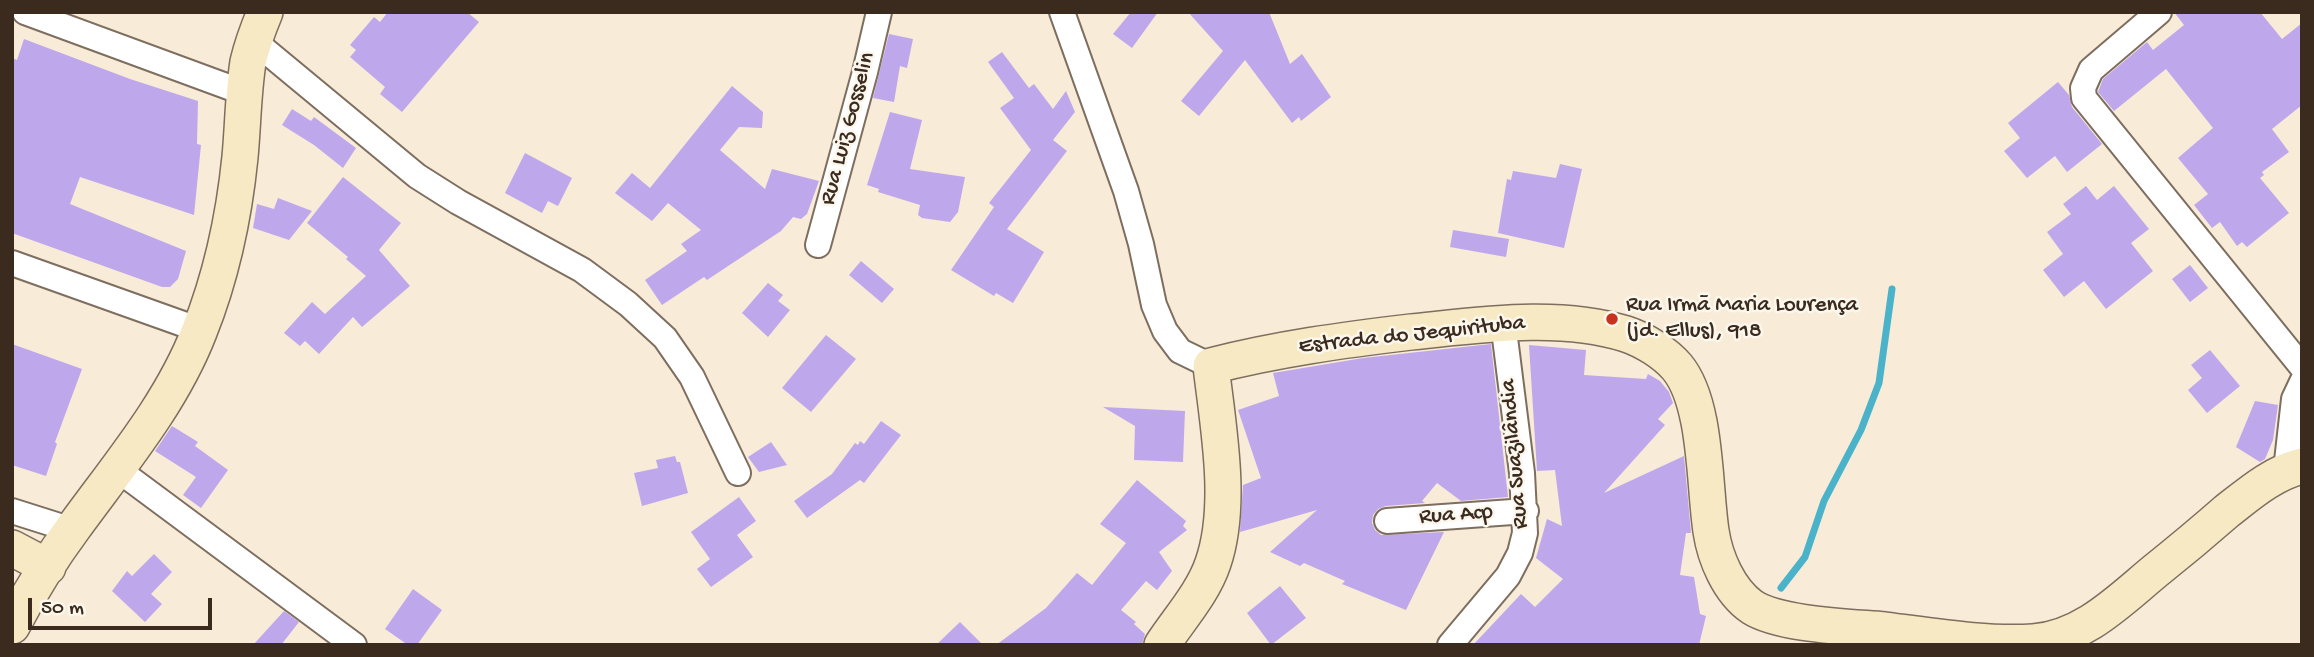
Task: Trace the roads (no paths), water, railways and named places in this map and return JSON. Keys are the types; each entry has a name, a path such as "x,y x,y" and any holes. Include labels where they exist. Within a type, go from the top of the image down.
{"street":[{"path":"25,12 245,93"},
{"name":"Rua Luiz Gosselin","path":"818,245 865,72 878,12"},
{"path":"1062,12 1126,191 1154,305 1165,331 1180,351 1211,366 1220,446 1220,536 1212,565 1195,598 1161,645"},
{"path":"2159,12 2091,70 2083,88 2084,99 2302,367"},
{"path":"12,626 72,530 184,370 219,272 231,220 240,159 245,93 259,27"},
{"path":"259,27 417,176 458,202 582,270 628,304 665,338 692,377 738,473"},
{"path":"12,263 200,330"},
{"name":"Estrada do Jequirituba","path":"1211,366 1307,345 1503,322 1590,326 1629,335 1658,350 1678,369 1694,400 1712,535 1718,560 1728,581 1750,606 1768,615 1810,622 1986,640 2034,642 2070,634 2099,618 2247,495 2294,468"},
{"name":"Rua Suazilândia","path":"1450,645 1508,576 1520,553 1525,533 1526,511 1503,322"},
{"path":"2294,468 2294,399 2302,382"},
{"path":"117,469 354,645"},
{"path":"12,510 72,530"},
{"name":"Rua Acp","path":"1387,522 1526,511"},
{"path":"12,548 48,567"}],"waterway":[{"path":"1781,588 1805,557 1824,501 1861,430 1879,383 1892,289"}],"place":[{"name":"Rua Irmã Maria Lourença (jd. Ellus), 918","path":"1612,319"}]}
